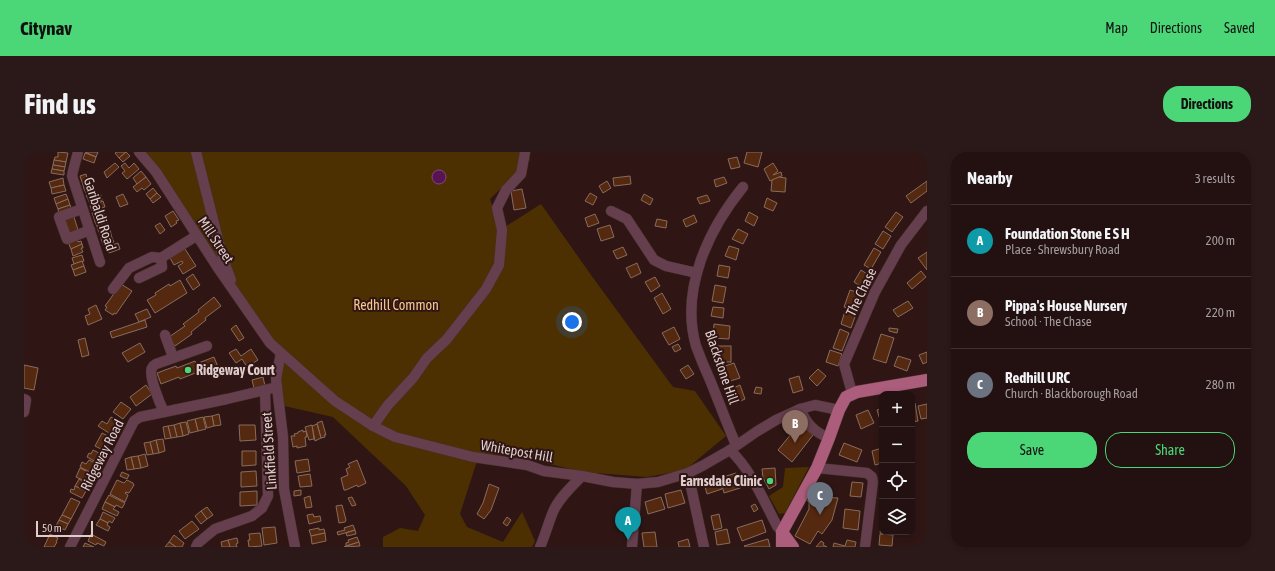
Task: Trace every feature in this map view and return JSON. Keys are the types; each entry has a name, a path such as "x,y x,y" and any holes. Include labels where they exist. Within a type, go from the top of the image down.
{"main road":[{"path":"782,547 782,532 817,468 839,410 846,397 852,393 927,380"},
{"path":"782,532 793,547"}],"street":[{"name":"Garibaldi Road","path":"78,152 72,171 72,176 100,262"},
{"name":"Mill Street","path":"139,152 156,172 196,236 270,343"},
{"path":"196,152 223,259 236,295"},
{"path":"373,426 388,405 413,378 427,358 447,339 486,289 499,265 502,230 497,208 506,190 521,174 525,152"},
{"name":"Blackstone Hill","path":"733,448 696,346 692,322 692,302 697,273 704,251 731,201 743,187"},
{"path":"82,209 59,217 64,232 67,239 90,230"},
{"path":"611,211 627,219 654,260 666,266 697,273"},
{"name":"The Chase","path":"852,393 844,364 875,292 901,245 927,211"},
{"path":"113,289 129,268 152,257 161,258 196,236"},
{"path":"139,278 162,267 161,258"},
{"path":"165,335 174,357"},
{"name":"Whitepost Hill","path":"270,343 335,401 373,426 394,437 446,451 473,457 528,465 544,470 613,482 637,484 658,482 688,473 733,448"},
{"path":"164,412 156,394 151,370 152,366 206,346"},
{"name":"Linkfield Street","path":"281,353 276,379 283,437 284,489 295,547"},
{"name":"Ridgeway Road","path":"70,547 134,421 140,417 277,387"},
{"path":"196,547 198,543 215,529 252,516 262,508 268,496 265,390"},
{"path":"24,399 26,400 24,412"},
{"path":"782,532 777,526 733,448 776,420 800,409 815,405 839,410"},
{"path":"800,409 804,419 811,428 829,438"},
{"path":"817,468 867,473 872,477 873,482 865,547"},
{"path":"688,473 704,547"},
{"path":"540,547 553,511 567,491 582,476"},
{"path":"632,547 637,484"},
{"path":"545,536 549,547"}],"green space":[{"name":"Redhill Common","path":"145,152 528,152 530,160 490,199 500,230 541,204 673,387 695,391 726,436 685,470 647,477 583,472 529,459 484,453 476,464 460,514 467,527 503,542 522,512 535,541 532,547 383,547 383,537 400,528 418,531 425,515 406,486 333,417 280,405 279,380 272,342"},
{"path":"809,467 785,513 779,514 769,496 783,487 785,468"}],"shaded area":[{"path":"436,170 442,170 446,174 446,180 442,184 436,184 432,180 432,174"}],"building":[{"path":"58,152 68,153 66,162 54,160 55,157 58,157"},
{"path":"85,152 98,152 96,157"},
{"path":"126,152 119,158 115,153"},
{"path":"126,152 130,156 123,162 119,158"},
{"path":"747,152 762,152 758,167 744,163"},
{"path":"85,153 96,157 94,163 83,159"},
{"path":"737,157 740,167 731,169 728,159"},
{"path":"54,160 66,162 65,167 53,165"},
{"path":"115,163 119,167 107,178 104,172"},
{"path":"125,163 129,168 134,163 139,169 127,179 122,173 125,171 121,166"},
{"path":"773,163 778,171 773,175 781,172 782,176 770,181 764,169"},
{"path":"53,165 65,167 64,171 52,169"},
{"path":"52,169 64,171 64,175 51,173"},
{"path":"141,171 146,177 137,184 133,178"},
{"path":"86,174 87,178 91,177 92,182 83,185 80,176"},
{"path":"630,176 631,184 614,186 613,178"},
{"path":"146,177 151,184 144,190 142,188 137,192 133,187"},
{"path":"724,177 727,183 716,187 714,180"},
{"path":"779,177 786,178 785,192 771,191 772,180"},
{"path":"63,178 64,185 51,188 49,182"},
{"path":"607,181 611,188 603,193 599,186"},
{"path":"927,181 927,191 911,203 906,196"},
{"path":"92,182 94,186 84,189 83,185"},
{"path":"64,185 66,191 52,194 51,188"},
{"path":"94,186 95,190 86,193 84,189"},
{"path":"153,188 157,193 150,199 146,194"},
{"path":"522,189 526,208 514,210 511,191"},
{"path":"96,191 98,196 88,199 86,195"},
{"path":"157,193 161,197 153,203 150,199"},
{"path":"590,193 597,197 593,205 585,201"},
{"path":"66,194 68,199 56,204 54,198"},
{"path":"123,194 128,204 120,207 116,197"},
{"path":"644,194 653,199 650,205 641,200"},
{"path":"101,195 102,200 90,204 88,199"},
{"path":"707,195 710,201 700,204 697,198"},
{"path":"767,198 777,203 773,211 764,207"},
{"path":"68,199 70,205 58,209 56,204"},
{"path":"103,201 105,207 92,211 90,206"},
{"path":"70,205 72,210 59,214 58,209"},
{"path":"102,210 104,214 94,218 92,213"},
{"path":"173,211 179,220 176,221 177,223 171,227 165,216"},
{"path":"749,212 758,217 754,226 745,221"},
{"path":"896,212 903,217 892,232 885,227"},
{"path":"73,214 79,233 68,236 62,217"},
{"path":"104,214 105,218 95,222 94,218"},
{"path":"595,214 599,223 588,227 585,218"},
{"path":"694,215 697,222 686,227 683,220"},
{"path":"105,218 107,222 97,226 95,222"},
{"path":"657,219 667,221 666,228 655,226"},
{"path":"107,222 108,226 98,230 97,226"},
{"path":"160,223 165,230 160,234 155,226"},
{"path":"610,225 614,237 601,241 597,229"},
{"path":"108,226 110,230 100,234 98,230"},
{"path":"738,229 748,234 743,244 732,239"},
{"path":"110,230 111,234 101,238 100,234"},
{"path":"883,231 891,236 883,249 875,244"},
{"path":"111,234 112,238 102,242 101,238"},
{"path":"77,238 78,242 81,241 82,244 71,249 68,242"},
{"path":"112,238 114,242 104,246 102,242"},
{"path":"118,243 120,249 109,253 107,247"},
{"path":"82,244 83,248 81,248 83,252 73,256 71,249"},
{"path":"729,246 739,249 736,260 725,256"},
{"path":"623,247 627,255 617,259 613,251"},
{"path":"874,248 881,252 871,269 864,265"},
{"path":"185,249 196,266 183,274 178,266 183,263 182,261 174,265 170,258"},
{"path":"927,252 927,270 918,258"},
{"path":"82,255 84,261 74,264 72,258"},
{"path":"82,261 84,266 73,270 71,265"},
{"path":"637,263 641,273 631,278 626,268"},
{"path":"719,265 730,267 728,278 717,276"},
{"path":"84,266 86,272 75,276 73,270"},
{"path":"861,270 870,276 863,288 854,282"},
{"path":"921,271 926,277 912,289 907,283"},
{"path":"193,274 200,285 193,290 186,279"},
{"path":"655,277 660,286 651,292 645,282"},
{"path":"180,280 187,293 155,313 147,300 156,295 155,293 169,284 170,286"},
{"path":"121,284 132,291 116,314 114,313 113,315 105,310 107,307 105,306"},
{"path":"715,285 726,287 723,303 712,301"},
{"path":"850,290 862,294 856,311 844,307"},
{"path":"662,293 671,309 663,314 654,298"},
{"path":"214,297 221,306 205,318 206,320 191,332 192,334 175,346 169,337 185,326 183,324 199,312 198,310"},
{"path":"908,301 913,308 898,317 893,310"},
{"path":"96,305 102,319 88,325 85,316 90,314 88,309"},
{"path":"713,307 724,308 723,318 711,316"},
{"path":"147,309 151,317 139,322 135,314"},
{"path":"845,311 856,314 851,328 841,324"},
{"path":"145,320 147,327 112,338 110,332"},
{"path":"714,324 730,326 729,339 713,338"},
{"path":"236,325 244,338 239,341 231,329"},
{"path":"674,327 680,339 669,345 662,333"},
{"path":"889,328 898,329 897,333 889,331"},
{"path":"840,329 849,333 842,351 833,348"},
{"path":"881,334 894,338 886,363 873,359"},
{"path":"85,338 89,355 82,357 78,340"},
{"path":"140,343 145,352 128,362 122,353"},
{"path":"678,344 681,349 675,352 672,347"},
{"path":"718,346 731,346 731,362 718,362"},
{"path":"236,349 241,356 251,349 258,360 247,367 242,359 236,363 229,353"},
{"path":"830,350 842,354 838,366 826,362"},
{"path":"927,352 927,362 923,364 919,355"},
{"path":"898,356 911,360 907,371 894,366"},
{"name":"Ridgeway Court","path":"214,357 218,367 199,375 198,372 161,384 157,373 176,366 177,368 195,361 196,364"},
{"path":"734,363 740,378 727,382 722,367"},
{"path":"24,365 38,368 34,390 24,388"},
{"path":"688,365 694,374 686,379 680,370"},
{"path":"818,369 826,376 817,386 809,378"},
{"path":"799,376 803,390 793,393 789,379"},
{"path":"263,377 265,386 254,388 252,380"},
{"path":"146,385 152,394 136,406 130,397"},
{"path":"740,385 745,399 736,403 731,389"},
{"path":"756,387 762,388 761,394 754,393"},
{"path":"121,402 131,409 123,419 113,412"},
{"path":"915,403 918,421 915,422"},
{"path":"927,404 927,418 921,419 918,406"},
{"path":"868,410 874,423 861,429 856,415"},
{"path":"219,414 221,425 214,426 212,416"},
{"path":"212,416 214,426 207,428 204,417"},
{"path":"111,417 120,422 112,435 98,426 102,421 107,424"},
{"path":"203,417 206,429 198,431 195,419"},
{"path":"195,419 198,431 190,433 187,421"},
{"path":"322,421 326,435 324,435 325,437 321,438 317,423"},
{"path":"186,422 189,434 183,436 180,423"},
{"path":"180,423 183,436 177,437 174,425"},
{"path":"317,424 321,438 315,441 312,426"},
{"path":"174,425 177,437 171,438 168,426"},
{"path":"239,425 255,425 256,440 240,441"},
{"path":"312,425 314,439 309,440 305,427"},
{"path":"168,426 171,438 165,439 163,427"},
{"path":"802,426 813,435 792,462 778,450 792,433 795,435"},
{"path":"303,430 303,432 306,431 306,446 297,448 297,446 293,447 291,436 295,436 294,434"},
{"path":"102,433 112,438 105,451 95,446"},
{"path":"163,439 165,451 159,453 156,440"},
{"path":"156,440 159,453 153,454 150,442"},
{"path":"150,442 153,454 147,455 144,443"},
{"path":"844,443 862,450 857,462 839,455"},
{"path":"879,449 879,464 875,465 872,451"},
{"path":"93,450 105,456 100,464 87,457"},
{"path":"242,451 256,451 256,465 242,466"},
{"path":"145,454 148,466 141,468 138,456"},
{"path":"138,456 141,468 134,469 131,457"},
{"path":"131,457 134,469 127,470 125,459"},
{"path":"308,459 310,471 297,473 295,461"},
{"path":"89,460 100,465 98,469 95,468 92,473 80,467 82,462 86,464"},
{"path":"357,460 366,483 358,487 357,485 344,490 341,478 348,475 346,469 350,467 348,464"},
{"path":"80,468 94,475 90,483 76,477"},
{"name":"Earnsdale Clinic","path":"775,468 776,485 769,489 763,478 762,469"},
{"path":"256,471 257,486 241,487 241,472"},
{"path":"122,472 129,475 127,479 120,476"},
{"path":"736,473 740,488 724,493 720,478"},
{"path":"310,474 312,486 300,487 298,476"},
{"path":"79,479 89,484 86,491 75,486"},
{"path":"719,479 722,489 707,494 704,483"},
{"path":"117,480 124,483 127,480 134,485 129,493 125,493 128,495 125,502 110,494"},
{"path":"852,482 863,483 861,497 850,496"},
{"path":"489,484 499,488 491,510 484,519 477,514 483,503"},
{"path":"75,486 86,491 82,498 70,492 71,489 74,490"},
{"path":"301,490 301,495 294,496 294,491"},
{"path":"681,490 685,503 668,508 665,494"},
{"path":"257,491 257,505 240,506 240,492"},
{"path":"809,491 818,497 838,498 832,520 822,534 818,531 810,544 795,536 809,509 809,502 805,499"},
{"path":"109,495 125,503 122,508 116,505 115,507 105,502"},
{"path":"310,496 312,507 306,508 304,498"},
{"path":"352,497 356,505 352,506 348,498"},
{"path":"661,497 665,509 648,514 645,502"},
{"path":"71,498 80,502 71,519 62,515"},
{"path":"105,502 115,507 113,509 119,512 117,516 102,509"},
{"path":"755,504 758,509 754,512 751,506"},
{"path":"342,505 346,520 345,522 339,523 336,506"},
{"path":"207,507 213,515 207,519 201,511"},
{"path":"845,509 860,511 858,530 843,528"},
{"path":"201,511 207,519 201,524 195,516"},
{"path":"103,512 115,518 112,523 109,521 108,523 100,519"},
{"path":"313,514 314,517 320,516 321,521 309,524 307,515"},
{"path":"719,514 722,528 714,530 711,516"},
{"path":"62,515 71,519 68,524 59,520"},
{"path":"507,517 511,520 507,526 503,523"},
{"path":"100,519 108,523 107,525 110,527 108,531 96,525"},
{"path":"59,520 68,524 65,530 56,526"},
{"path":"762,520 766,532 742,541 737,528"},
{"path":"192,521 199,529 185,539 179,531"},
{"path":"353,525 355,530 338,535 337,532 345,530 344,528"},
{"path":"275,527 277,543 264,545 262,528"},
{"path":"319,528 319,530 324,529 325,533 311,536 309,530"},
{"path":"727,529 730,543 717,545 715,532"},
{"path":"355,530 356,534 347,536 346,533"},
{"path":"655,532 657,547 644,547 642,533"},
{"path":"260,533 262,546 249,547 249,534"},
{"path":"325,533 326,541 312,544 311,536"},
{"path":"50,534 58,538 57,542 54,547 44,547"},
{"path":"91,534 106,542 104,546 97,543 96,545 88,541"},
{"path":"174,535 184,543 182,547 176,547 169,542"},
{"path":"880,535 893,535 892,546 879,545"},
{"path":"357,537 359,542 346,546 346,543 349,542 348,540"},
{"path":"237,538 237,547 230,547 228,540"},
{"path":"688,539 690,547 679,547 678,542"},
{"path":"768,539 770,547 744,546"},
{"path":"228,540 230,547 222,547 221,542"},
{"path":"847,540 856,542 855,547 833,547 834,543 845,546"},
{"path":"821,541 824,543 823,545 827,547 816,547"},
{"path":"169,542 176,547 165,547"},
{"path":"359,542 360,546 344,547"},
{"path":"85,543 94,547 83,547"}],"place":[{"name":"Ridgeway Court","path":"188,370"},
{"name":"Pippa's House Nursery","path":"795,443"},
{"name":"Earnsdale Clinic","path":"770,481"},
{"name":"Redhill URC","path":"820,515"},
{"name":"Foundation Stone E S H","path":"628,540"}]}
